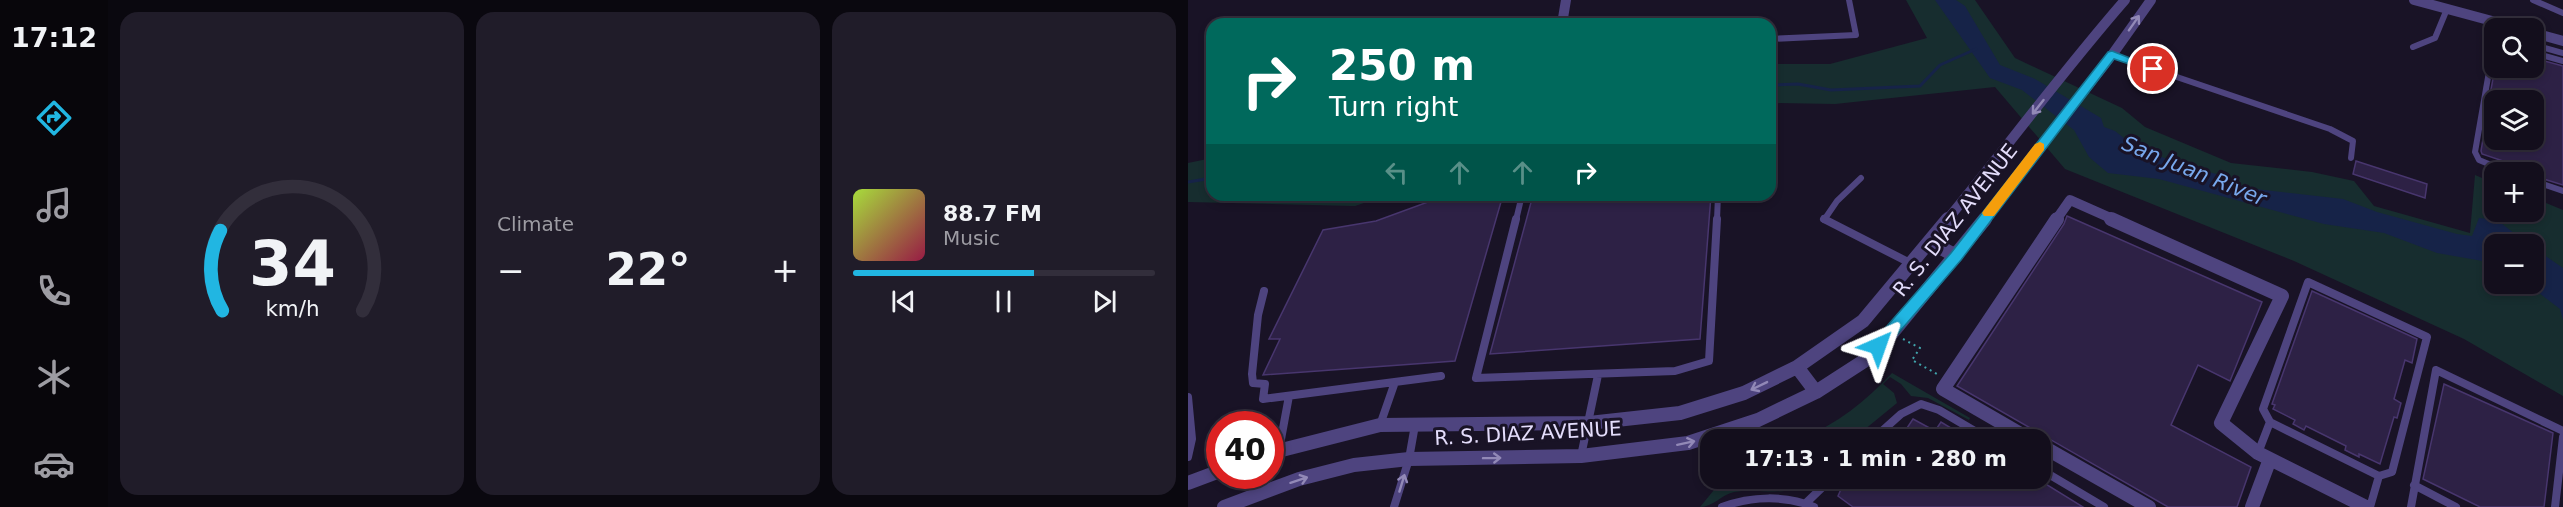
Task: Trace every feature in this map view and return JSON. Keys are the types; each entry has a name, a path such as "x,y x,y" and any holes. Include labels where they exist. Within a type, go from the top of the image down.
{"street":[{"path":"1563,18 1566,0"},
{"name":"R. S. DIAZ AVENUE","path":"1284,449 1380,425 1589,423 1680,413 1744,393 1797,367 1863,321 2010,144 2088,42 2125,0"},
{"name":"R. S. DIAZ AVENUE","path":"1224,507 1299,479 1354,465 1409,459 1581,456 1688,443 1758,420 1816,392 1864,361 1892,333 1956,256 2112,55 2151,0"},
{"path":"2414,0 2484,21"},
{"path":"2544,36 2563,41"},
{"path":"2012,429 1943,389 2070,200 2282,296 2221,423 2264,456 2368,507"},
{"path":"1930,242 1956,256"},
{"path":"1797,367 1816,392"},
{"path":"2051,450 2149,507"},
{"path":"2252,507 2264,456"},
{"path":"1188,483 1206,476"}],"lane":[{"path":"1776,39 1856,35 1849,0"},
{"path":"2532,0 2563,13"},
{"path":"2413,47 2435,38 2447,9"},
{"path":"2544,48 2563,53"},
{"path":"2112,55 2330,129 2354,141 2351,158"},
{"path":"2544,56 2563,61"},
{"path":"2484,162 2479,160 2475,152 2488,78"},
{"path":"1861,178 1837,201 1823,220 1912,264"},
{"path":"2544,184 2563,191"},
{"path":"1520,201 1476,378 1675,371 1709,361 1718,201"},
{"path":"2308,282 2427,337 2392,472 2379,476 2270,422 2263,409 2308,282"},
{"path":"1264,291 1258,315 1253,383 1265,384 1263,399 1441,376"},
{"path":"2410,507 2436,370 2563,431"},
{"path":"1581,456 1598,375"},
{"path":"1380,425 1395,382"},
{"path":"1284,416 1289,396"},
{"path":"1188,397 1190,440 1188,457"},
{"path":"1884,429 1900,414 1922,404 1939,410 1971,429"},
{"path":"2264,456 2270,422"},
{"path":"1394,507 1409,459 1415,425"},
{"path":"2555,507 2560,492 2563,436"},
{"path":"2051,476 2104,507"},
{"path":"2368,507 2379,476"},
{"path":"2414,485 2456,507"},
{"path":"1722,507 1744,500 1795,500 1810,505 1823,489"}],"path":[{"path":"1892,333 1920,348 1912,360 1938,374"}],"green space":[{"path":"1906,0 1975,0 2015,58 2122,108 2145,127 2231,163 2312,172 2354,181 2374,206 2470,233 2475,175 2484,179 2484,222 2544,222 2544,202 2563,210 2563,396 2464,339 2294,261 2065,169 1995,87 1835,104 1776,103 1776,64 1830,64 1927,38"},
{"path":"1206,159 1206,201 1370,201 1355,206 1188,202 1188,163"},
{"path":"1892,373 1970,418 1969,420 1928,398 1911,396 1901,384 1890,377 1883,384 1894,393 1897,403 1865,429 1821,429 1850,411"},
{"path":"1715,489 1794,489 1734,492 1709,505 1700,507"}],"water":[{"name":"San Juan River","path":"1935,0 1956,0 1965,6 2000,65 2035,79 2101,118 2104,127 2115,131 2134,146 2182,165 2220,175 2247,188 2343,199 2377,212 2472,236 2479,218 2484,219 2484,222 2500,222 2515,234 2484,234 2484,261 2437,253 2384,233 2324,224 2159,179 2108,173 2089,157 2074,130 2022,90 1990,78"},
{"path":"2544,255 2563,268 2563,320 2560,309 2540,294 2544,294"}],"building":[{"path":"2544,61 2563,66 2563,185 2544,179 2544,162 2506,162 2482,154 2484,133 2484,150 2544,150 2544,90 2491,90 2493,78 2544,78"},
{"path":"2356,161 2427,184 2425,198 2353,174"},
{"path":"1431,201 1501,201 1455,361 1263,375 1280,339 1269,339 1323,230 1376,221"},
{"path":"1531,201 1711,201 1700,339 1490,354"},
{"path":"2067,216 2262,302 2230,381 2198,365 2171,425 2251,467 2237,507 2168,507 2051,440 2051,429 2032,429 1957,386 2064,224"},
{"path":"2312,291 2417,339 2412,363 2405,360 2394,399 2401,403 2397,418 2394,417 2380,464 2345,450 2346,446 2306,426 2304,430 2293,424 2295,420 2273,409 2275,405 2272,404"},
{"path":"2444,384 2553,433 2544,507 2480,507 2423,479"},
{"path":"1913,419 1931,429 1906,429"},
{"path":"1941,422 1953,429 1936,429"},
{"path":"2051,487 2083,507 1853,507 1838,496 1841,489"}],"waterway":[{"path":"1776,85 1798,84 1831,90 1920,86 1940,65 1976,49"},
{"path":"1188,182 1206,179"}],"slow traffic":[{"path":"1989,213 2040,147"}],"route":[{"path":"1878,346 1892,333 1956,256 2112,55 2153,69"}]}
